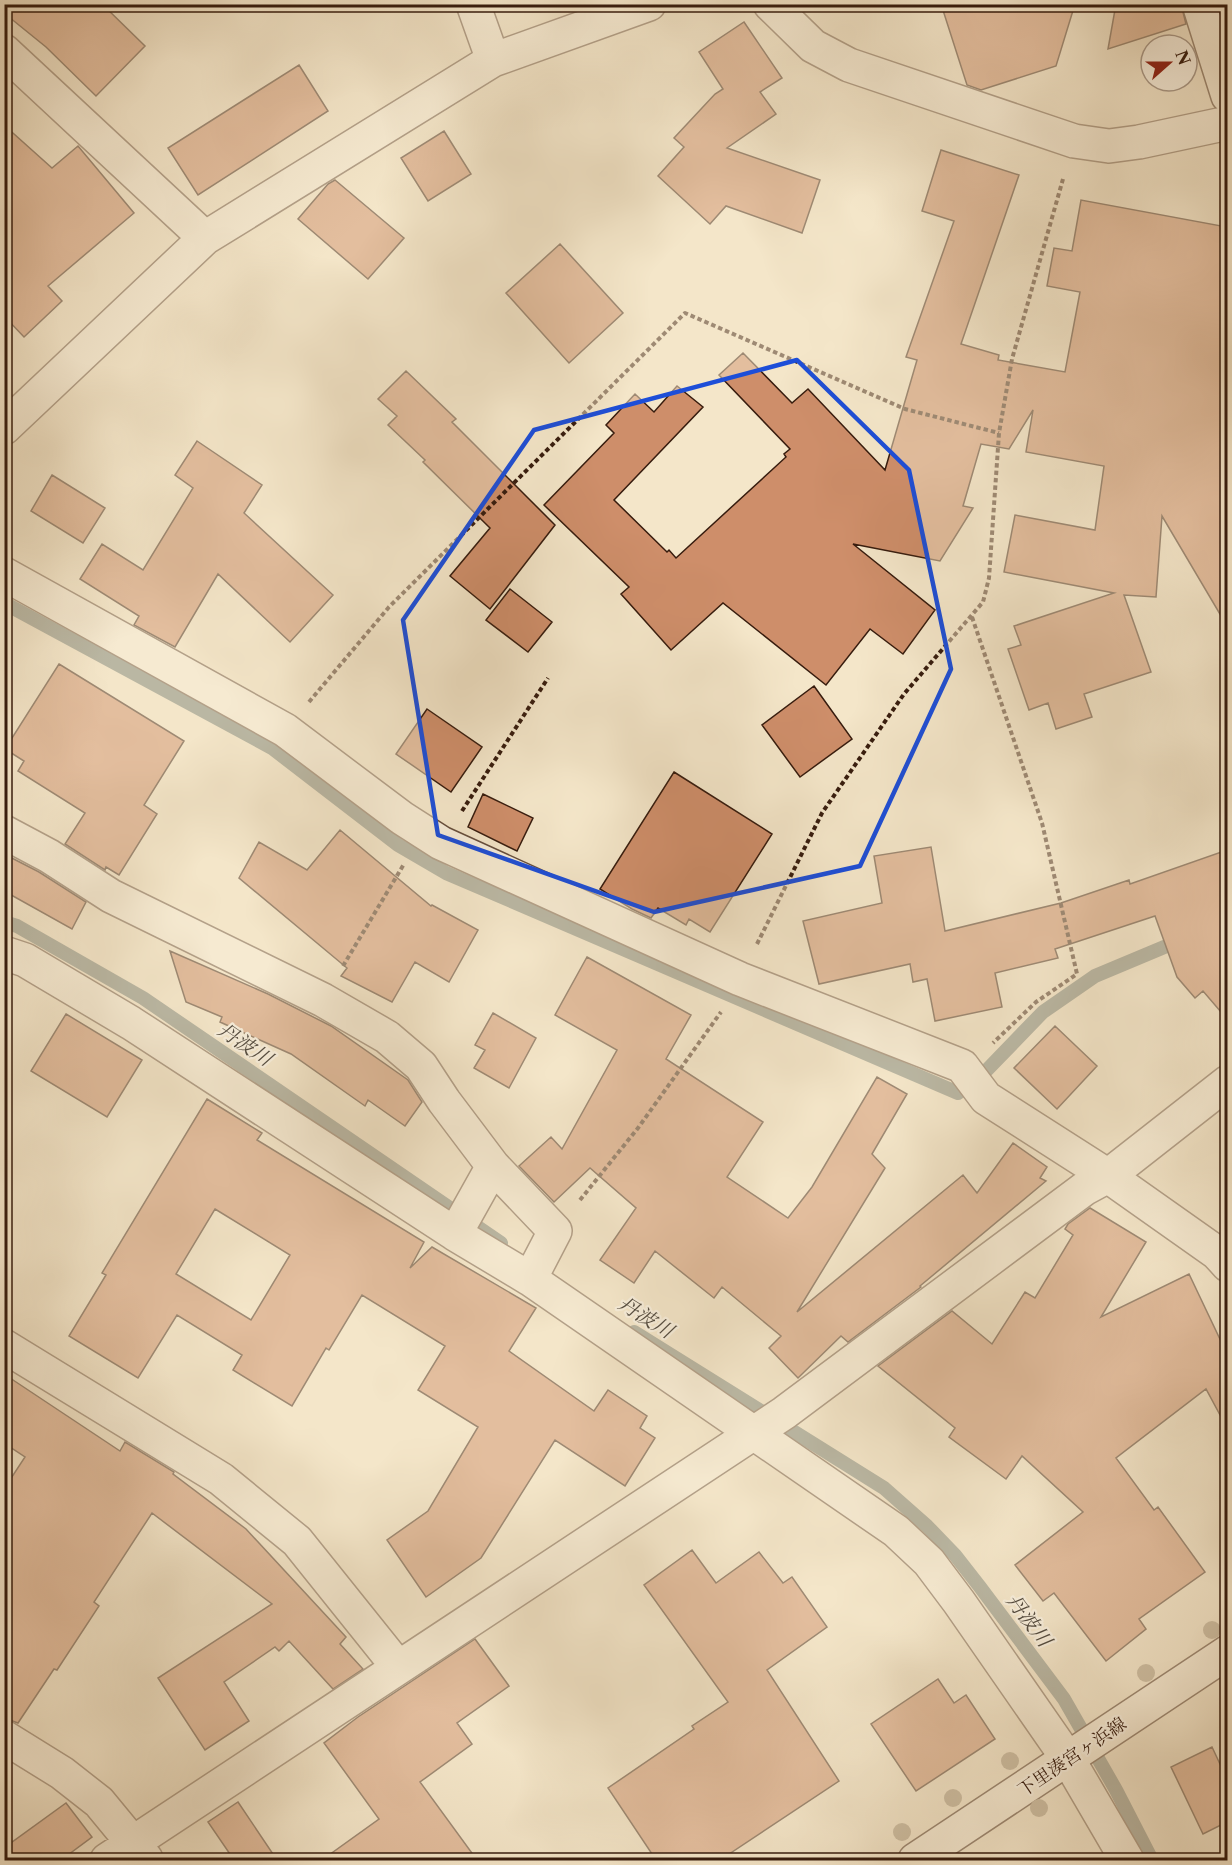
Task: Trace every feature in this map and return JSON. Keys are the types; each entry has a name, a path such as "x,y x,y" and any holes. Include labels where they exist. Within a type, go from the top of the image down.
{"street":[{"path":"473,4 493,60"},
{"path":"4,428 205,238 493,60 649,4"},
{"path":"770,4 813,46 849,65 1074,141 1109,146 1139,142 1227,123"},
{"path":"1199,4 1227,96"},
{"path":"4,51 205,238"},
{"path":"4,574 285,730 402,818 441,843 740,979 962,1066 986,1098 1108,1176 1217,1253 1227,1264"},
{"path":"4,832 49,856 111,896 323,1000 387,1037 421,1066 493,1166 555,1232 530,1279"},
{"path":"4,953 25,960 131,1023 455,1234 530,1279 896,1531 929,1562 960,1602 1068,1759 1127,1860"},
{"path":"107,1860 141,1851 398,1667 784,1413 1084,1189 1108,1176 1227,1082"},
{"path":"455,1234 493,1166"},
{"path":"4,1346 229,1486 297,1541 398,1667"},
{"name":"下里湊宮ヶ浜線","path":"915,1860 1227,1652"},
{"path":"4,1737 62,1773 99,1802 141,1851"}],"path":[{"path":"740,979 822,813 904,694 983,602 990,578 999,433 1012,359 1074,141"},
{"path":"285,730 389,607 685,313 905,409 999,433"},
{"path":"962,1066 994,1042 1036,1002 1077,974 1042,823 972,616"},
{"path":"441,843 548,678"},
{"path":"323,1000 405,862"},
{"path":"555,1232 638,1128 717,1020"}],"highlighted area":[{"path":"797,360 909,470 951,669 860,866 654,912 438,835 403,620 534,430"}],"building":[{"path":"4,4 102,4 145,46 96,96 46,47 4,13"},
{"path":"941,4 1075,4 1056,66 981,90 967,85"},
{"path":"1116,4 1181,4 1186,24 1158,33 1139,33 1139,39 1108,49"},
{"path":"744,22 782,78 760,92 776,114 727,148 820,180 802,233 726,206 710,224 658,176 684,147 674,138 715,94 723,89 699,52"},
{"path":"299,65 328,111 198,195 168,148"},
{"path":"4,125 52,168 78,146 134,213 48,286 62,301 24,337 4,316"},
{"path":"444,131 471,174 428,201 401,158"},
{"path":"941,150 1019,175 961,344 999,355 998,360 1065,372 1080,292 1047,286 1054,248 1072,251 1081,200 1227,227 1227,626 1162,516 1156,597 1124,595 1151,672 1084,694 1092,717 1056,729 1048,703 1029,710 1008,649 1021,645 1014,626 1114,593 1004,572 1015,515 1095,530 1104,466 1026,452 1033,410 1009,449 981,444 963,506 973,508 940,561 853,544 935,610 903,654 870,629 826,685 723,603 671,650 621,594 629,587 544,505 614,433 606,425 635,394 654,412 677,386 703,407 614,500 676,558 786,457 784,454 790,449 719,375 743,353 792,403 808,389 885,470 917,360 906,357 954,221 922,211"},
{"path":"335,180 404,238 368,279 298,219 328,184"},
{"path":"560,244 623,313 569,363 506,293"},
{"path":"406,371 456,419 452,422 555,525 490,609 450,576 490,528 388,425 397,416 378,399"},
{"path":"197,441 262,485 244,513 333,595 290,642 218,574 175,647 134,625 139,616 80,579 102,544 143,570 193,488 175,475"},
{"path":"52,475 105,508 83,543 31,511"},
{"path":"510,589 552,622 528,652 486,620"},
{"path":"59,664 184,741 144,805 157,814 119,875 106,867 105,870 65,844 85,813 18,771 24,761 5,749"},
{"path":"814,686 852,739 800,777 762,725"},
{"path":"427,709 482,747 451,792 396,754"},
{"path":"674,772 772,834 710,932 689,919 686,925 658,908 651,918 600,889"},
{"path":"483,794 533,818 517,851 468,827"},
{"path":"340,830 431,906 478,930 449,982 415,962 392,1002 341,976 347,968 239,878 259,842 307,870"},
{"path":"931,847 945,931 1061,903 1129,880 1130,884 1227,850 1227,1019 1203,991 1195,998 1177,977 1155,916 1055,949 1058,958 995,973 1002,1007 935,1021 927,979 913,982 910,964 819,984 803,921 882,903 874,856"},
{"path":"4,854 39,872 86,902 72,929 4,891"},
{"path":"170,951 268,994 331,1026 408,1080 422,1102 405,1126 368,1100 365,1106 291,1054 220,1022 222,1017 186,1002"},
{"path":"587,957 691,1015 666,1059 763,1122 727,1177 788,1218 812,1187 877,1077 907,1094 872,1154 885,1168 797,1312 963,1175 977,1193 1013,1143 1047,1167 1040,1178 1046,1181 921,1287 848,1342 841,1336 798,1378 769,1348 781,1336 722,1287 714,1298 655,1251 634,1283 600,1260 636,1208 590,1168 554,1202 519,1166 551,1137 562,1149 617,1050 555,1015"},
{"path":"493,1013 536,1038 509,1088 474,1068 485,1050 475,1045"},
{"path":"66,1014 142,1060 107,1117 31,1071"},
{"path":"1055,1026 1097,1066 1057,1109 1014,1068"},
{"path":"207,1099 262,1133 257,1140 424,1242 410,1268 432,1247 536,1308 509,1351 594,1411 608,1390 647,1416 640,1428 655,1438 625,1486 555,1440 481,1558 426,1597 387,1540 428,1511 478,1427 418,1390 445,1346 362,1295 329,1350 326,1348 292,1406 233,1370 242,1355 177,1315 138,1378 69,1336 106,1275 102,1273","holes":["215,1209 290,1255 251,1320 176,1274"]},
{"path":"1090,1208 1146,1242 1101,1317 1189,1274 1227,1354 1227,1428 1206,1389 1116,1458 1154,1510 1158,1507 1205,1572 1139,1619 1146,1629 1106,1661 1054,1593 1043,1601 1015,1565 1083,1512 1022,1456 1006,1479 949,1437 955,1428 878,1366 952,1311 992,1344 1025,1292 1035,1298 1073,1235 1065,1229 1068,1224"},
{"path":"4,1374 120,1451 125,1442 174,1472 173,1474 246,1529 346,1637 340,1644 363,1669 333,1689 289,1641 279,1651 275,1647 224,1682 249,1721 205,1750 158,1678 272,1604 152,1513 94,1602 99,1606 57,1670 54,1669 18,1723 4,1718 4,1489 25,1457 4,1443"},
{"path":"692,1550 716,1583 759,1552 783,1583 792,1577 827,1627 767,1670 839,1781 720,1860 656,1860 608,1788 694,1729 692,1726 728,1702 644,1585"},
{"path":"475,1639 509,1686 457,1723 472,1744 420,1782 477,1860 322,1860 379,1819 324,1743 358,1717"},
{"path":"938,1679 954,1703 966,1695 995,1739 916,1791 871,1724"},
{"path":"1212,1747 1227,1779 1227,1822 1203,1834 1171,1767"},
{"path":"238,1802 277,1860 234,1860 208,1822"},
{"path":"66,1803 92,1837 61,1860 4,1860 4,1848"}],"waterway":[{"path":"4,603 272,748 398,845 446,873 958,1093 984,1073 1043,1012 1095,976 1181,940"},
{"name":"丹波川","path":"4,922 17,926 143,998 501,1243"},
{"name":"丹波川","path":"634,1332 884,1488 927,1526 955,1555 1064,1699 1116,1790 1152,1860"}]}
